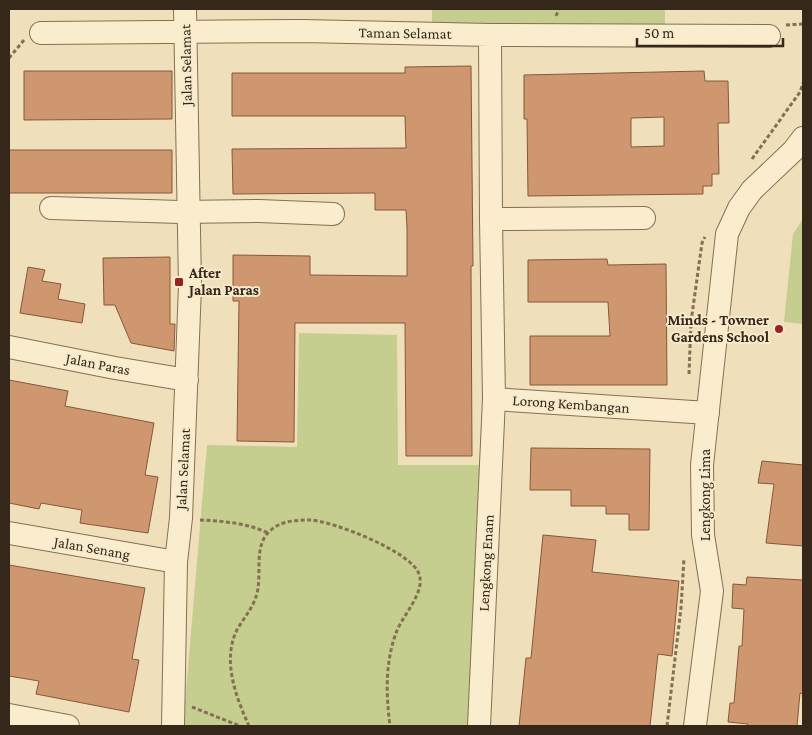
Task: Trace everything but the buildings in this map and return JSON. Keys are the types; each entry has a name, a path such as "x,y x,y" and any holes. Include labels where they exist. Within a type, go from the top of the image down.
{"street":[{"name":"Jalan Selamat","path":"173,726 176,562 181,518 190,286 185,9"},
{"name":"Taman Selamat","path":"41,33 302,31 490,35 769,36"},
{"name":"Lorong Kembangan","path":"490,35 494,399 708,413"},
{"name":"Lengkong Lima","path":"696,726 712,591 703,536 702,465 727,234 739,208 752,190 793,151 803,138"},
{"path":"51,208 332,214"},
{"path":"491,219 644,218"},
{"name":"Jalan Paras","path":"9,347 187,380"},
{"name":"Lengkong Enam","path":"479,726 494,399"},
{"name":"Jalan Senang","path":"9,533 176,562"},
{"path":"9,715 68,726"}],"path":[{"path":"196,520 245,525 268,533"},
{"path":"249,726 234,686 231,659 233,641 238,628 250,611 256,596 260,551 268,533 277,526 287,522 311,520 322,521 351,531 387,548 411,563 418,572 420,581 417,595 397,631 388,663 387,696 390,726"},
{"path":"189,706 240,726"}],"green space":[{"path":"432,9 665,9 665,29 432,29"},
{"path":"803,219 803,324 784,322 793,234"},
{"path":"299,333 397,335 398,465 489,465 476,726 183,726 207,445 297,447"}],"place":[{"name":"After Jalan Paras","path":"179,282"},
{"name":"Minds - Towner Gardens School","path":"779,329"}]}
